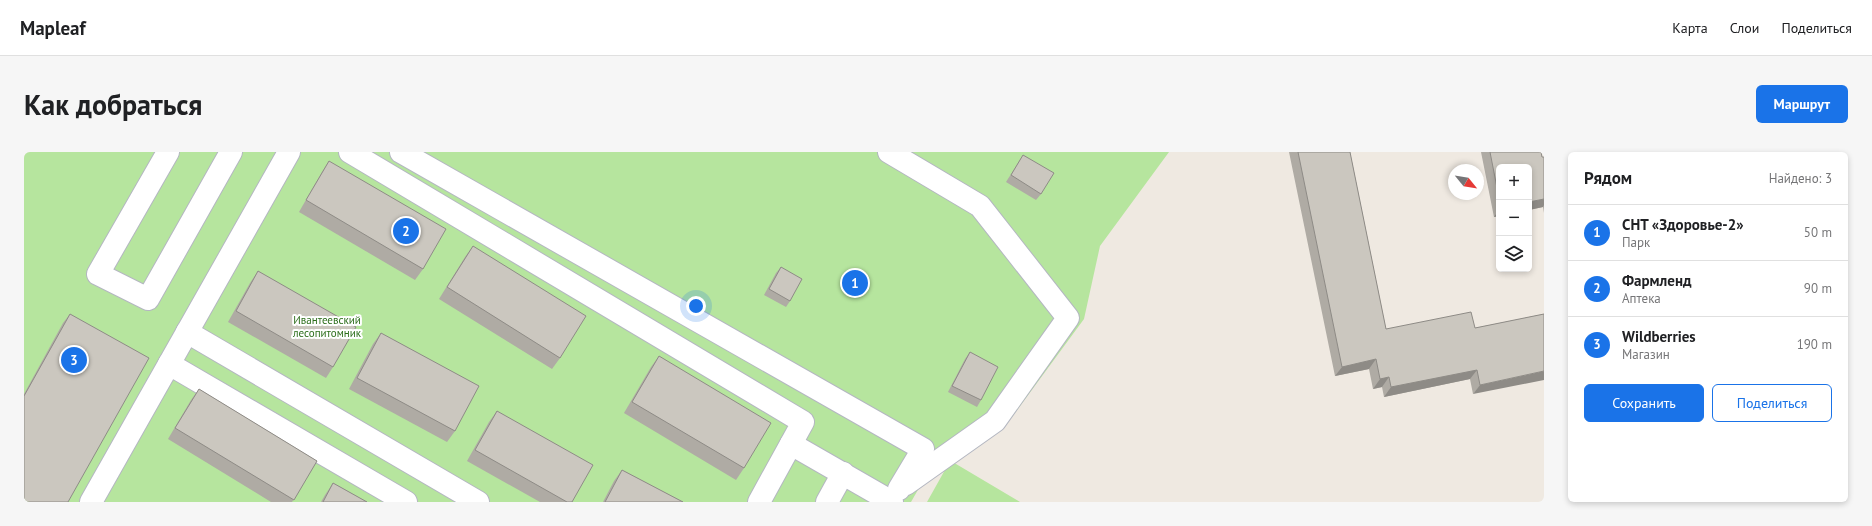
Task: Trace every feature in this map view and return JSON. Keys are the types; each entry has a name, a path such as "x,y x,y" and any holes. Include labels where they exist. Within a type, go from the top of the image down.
{"street":[{"path":"168,152 98,274 148,299 231,152"},
{"path":"91,502 111,445 169,364 289,152"},
{"path":"350,152 803,422 759,502"},
{"path":"401,152 923,449 895,498"},
{"path":"889,152 980,206 1068,318 995,421 895,498"},
{"path":"187,332 478,502"},
{"path":"169,364 406,502"},
{"path":"791,444 843,473 895,498"},
{"path":"827,502 843,473"}],"green space":[{"name":"Ивантеевский лесопитомник","path":"24,152 1169,152 1100,246 1084,319 1012,417 951,461 1020,502 927,502 950,461 935,460 911,502 24,502"}],"building":[{"path":"1298,152 1350,152 1386,329 1471,312 1475,328 1544,314 1544,371 1480,385 1477,370 1391,387 1389,377 1380,379 1376,359 1342,367"},
{"path":"1490,152 1541,152 1542,157 1544,157 1544,199 1532,201 1532,164 1496,164 1496,183"},
{"path":"1023,155 1054,173 1041,194 1011,175"},
{"path":"329,161 446,229 423,269 306,200"},
{"path":"473,246 586,316 560,358 447,287"},
{"path":"781,267 802,279 790,301 769,289"},
{"path":"258,271 356,327 333,367 236,311"},
{"path":"70,314 149,358 68,502 24,502 24,396"},
{"path":"381,333 479,386 455,431 357,378"},
{"path":"970,352 998,367 981,400 952,386"},
{"path":"659,356 771,423 744,468 632,402"},
{"path":"199,389 317,461 294,500 175,428"},
{"path":"497,411 593,465 572,502 567,502 475,450"},
{"path":"622,470 683,502 605,502"},
{"path":"333,483 367,502 323,502"}],"place":[{"name":"Фармленд","path":"406,231"},
{"name":"СНТ «Здоровье-2»","path":"855,283"},
{"name":"Wildberries","path":"74,360"}]}
